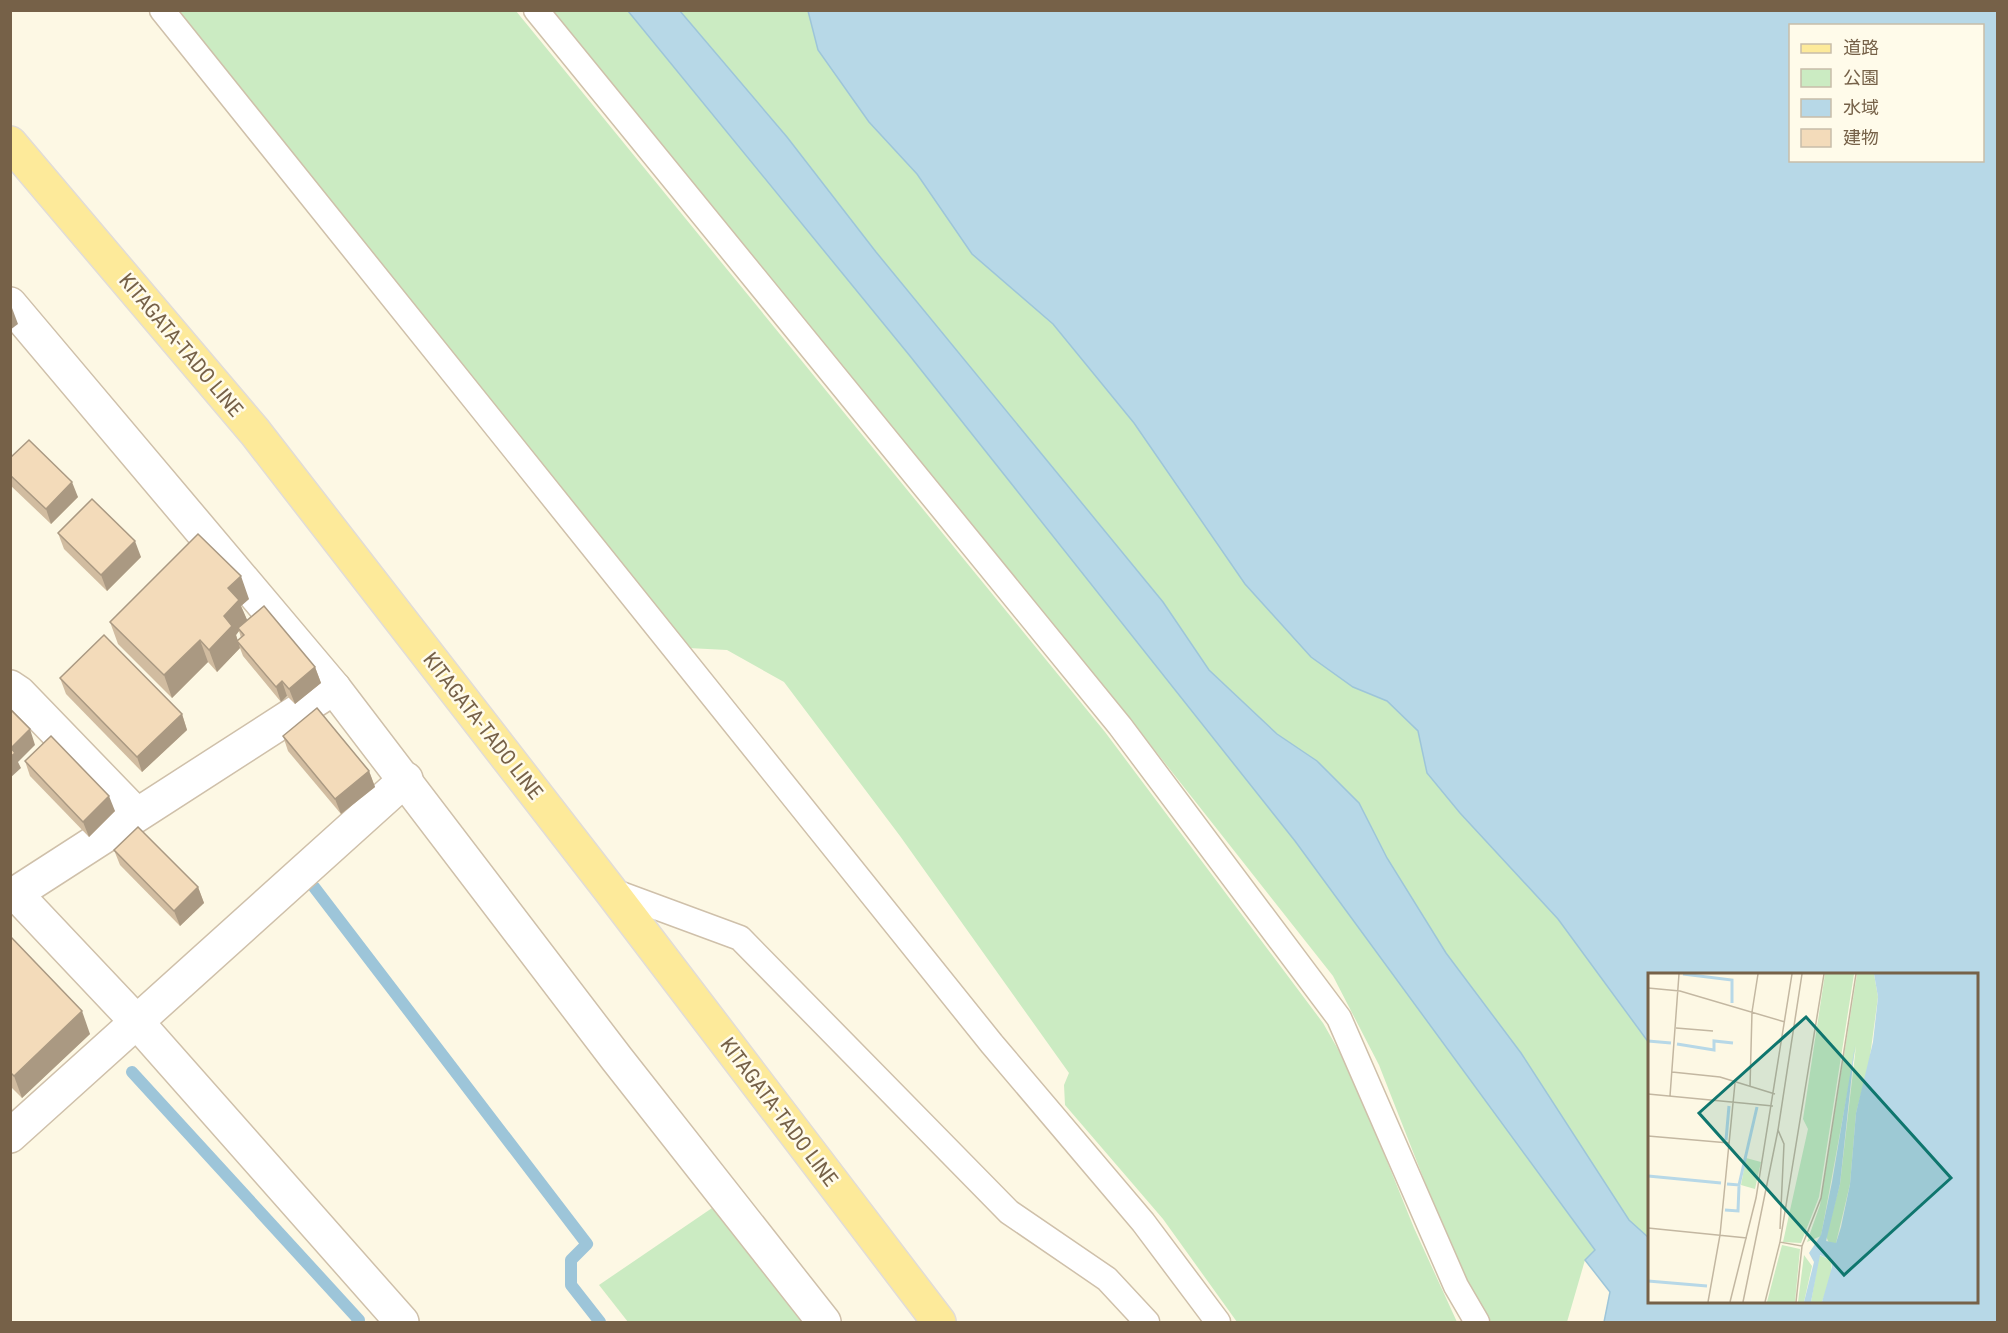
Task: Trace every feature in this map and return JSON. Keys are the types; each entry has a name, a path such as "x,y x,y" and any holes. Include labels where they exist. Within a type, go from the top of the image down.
{"main road":[{"name":"KITAGATA-TADO LINE","path":"10,143 255,432 610,890 939,1323"}],"street":[{"path":"10,304 334,688 406,779 617,1059 824,1323"},
{"path":"10,687 136,814"},
{"path":"334,688 136,814 13,896 136,1021 390,1318"},
{"path":"10,1136 406,779"}],"lane":[{"path":"162,10 992,1044 1143,1222 1218,1323"},
{"path":"536,10 1120,726 1339,1018 1456,1286 1477,1323"},
{"path":"610,890 740,938 1009,1212 1107,1279 1147,1323"}],"green space":[{"path":"175,11 516,11 1105,732 1323,1023 1351,1072 1414,1228 1457,1322 1237,1322 1163,1219 1065,1105 1064,1085 1069,1073 900,836 784,682 727,650 688,648"},
{"path":"551,11 628,11 910,356 1295,841 1595,1250 1585,1260 1567,1322 1491,1322 1461,1274 1379,1065 1333,976 1127,715"},
{"path":"680,11 808,11 818,50 869,122 917,174 972,254 1053,324 1134,423 1245,584 1311,657 1353,687 1387,701 1418,731 1427,773 1460,813 1558,919 1648,1042 1648,1237 1629,1220 1521,1053 1446,953 1387,858 1359,803 1317,761 1277,734 1209,670 1163,602 876,252 787,137"},
{"path":"715,1206 804,1322 628,1322 599,1285"}],"water":[{"path":"628,11 680,11 787,137 876,252 1163,602 1209,670 1277,734 1317,761 1359,803 1387,858 1446,953 1521,1053 1629,1220 1648,1237 1648,1303 1978,1303 1978,973 1648,973 1648,1042 1558,919 1460,813 1427,773 1418,731 1387,701 1353,687 1311,657 1245,584 1134,423 1053,324 972,254 917,174 869,122 818,50 808,11 1997,11 1997,1322 1604,1322 1610,1292 1585,1260 1595,1250 1295,841 910,356"}],"building":[{"path":"29,440 72,482 46,509 10,475 10,458"},
{"path":"92,499 135,541 101,575 58,533"},
{"path":"198,534 241,576 228,588 239,600 224,616 232,626 209,650 200,640 164,675 110,622"},
{"path":"264,606 315,667 289,689 282,681 276,687 237,641 244,635 238,628"},
{"path":"104,635 182,714 137,757 60,678"},
{"path":"317,708 369,771 335,799 283,736"},
{"path":"10,709 30,729 11,748 15,753 10,757"},
{"path":"51,736 109,796 83,822 25,761"},
{"path":"138,827 198,887 174,911 114,850"},
{"path":"10,936 82,1011 14,1076 10,1072"}],"waterway":[{"path":"314,887 587,1244 571,1260 571,1285 600,1322"},
{"path":"132,1072 359,1320 357,1322"}]}
